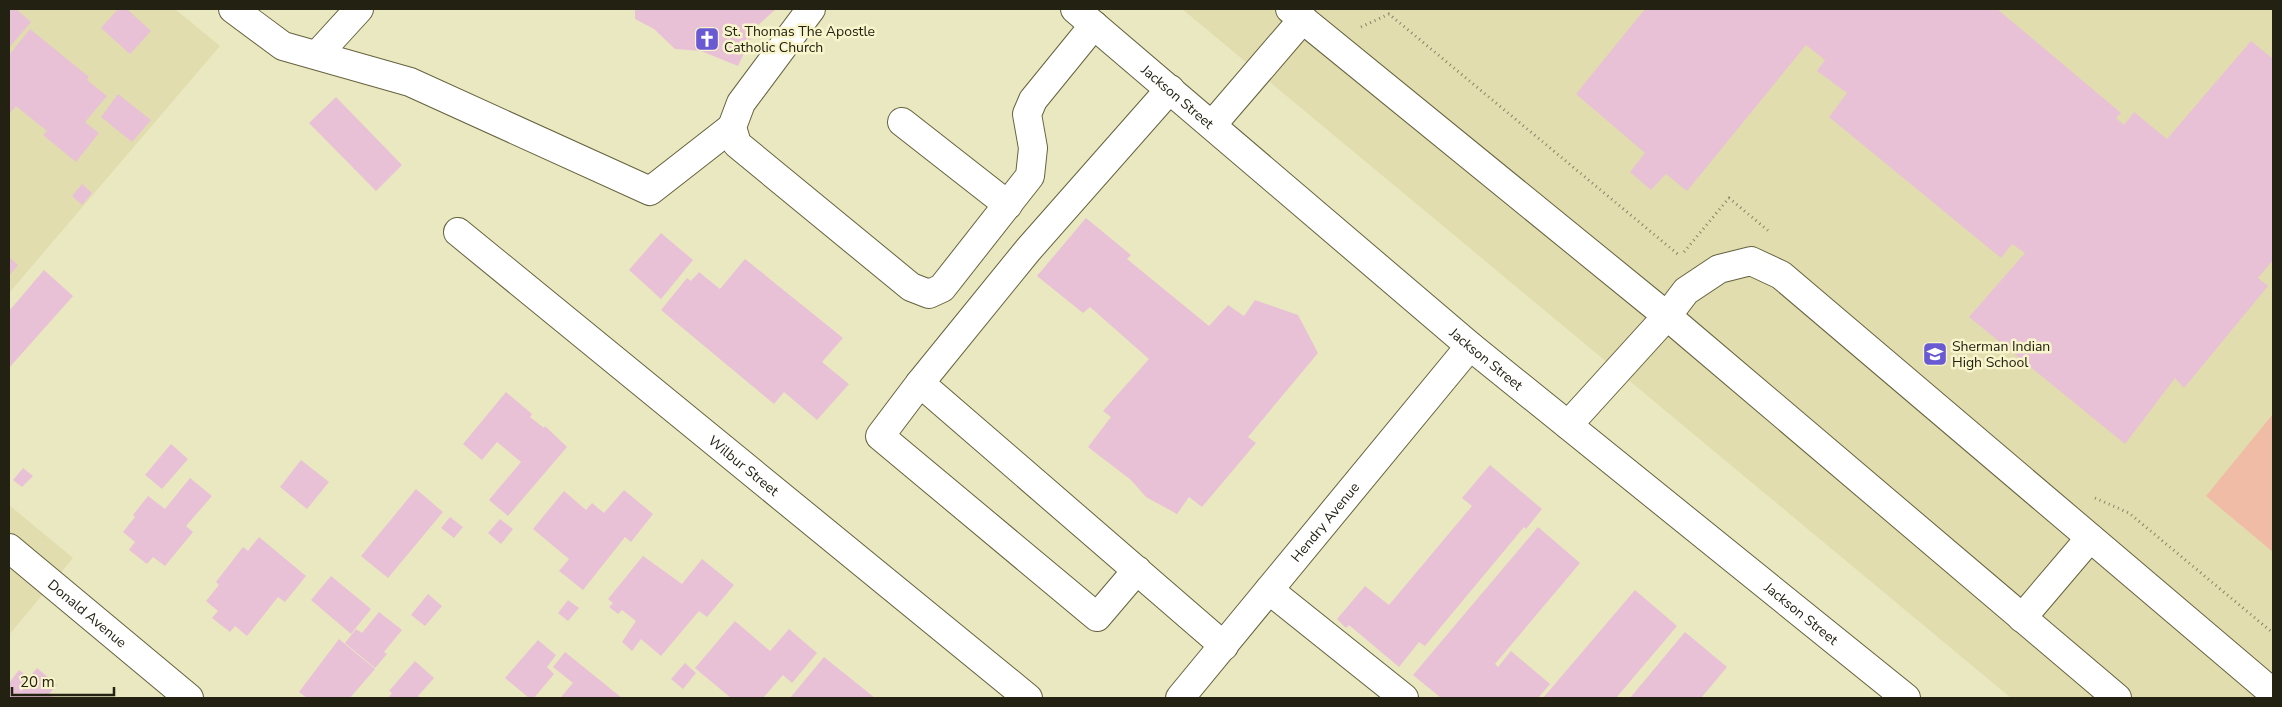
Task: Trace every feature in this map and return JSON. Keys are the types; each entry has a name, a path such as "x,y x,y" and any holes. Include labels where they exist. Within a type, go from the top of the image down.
{"street":[{"path":"232,9 262,17 282,46 410,82 650,191 732,127 741,104 811,9"},
{"path":"318,55 359,9"},
{"path":"1212,125 1296,14 1667,316 2116,698"},
{"path":"732,127 737,144 911,287 929,294 942,288 1030,176 1033,148 1027,114 1033,100 1085,17"},
{"name":"Jackson Street","path":"1085,17 1470,346 1906,698"},
{"path":"1137,570 1097,617 880,436 920,383 1028,250 1170,89"},
{"path":"902,122 1008,204"},
{"name":"Wilbur Street","path":"458,232 1028,698"},
{"path":"1568,425 1667,316 1686,291 1720,269 1751,261 1781,276 2273,693"},
{"name":"Hendry Avenue","path":"1180,698 1470,346"},
{"path":"920,383 1224,646"},
{"path":"2022,618 2090,538"},
{"name":"Donald Avenue","path":"9,548 189,698"},
{"path":"1269,590 1404,698"}],"shaded area":[{"path":"9,9 175,9 220,46 9,293"},
{"name":"Sherman Indian High School","path":"1182,9 2273,9 2273,698 2011,698"},
{"path":"2273,414 2273,552 2206,496"},
{"path":"9,505 73,558 9,635"}],"building":[{"path":"9,9 16,9 31,22 9,48"},
{"path":"118,9 127,9 151,31 130,54 101,28"},
{"name":"St. Thomas The Apostle Catholic Church","path":"635,9 776,9 756,27 738,66 701,51 675,49 654,29 635,19"},
{"path":"1645,9 1997,9 2121,113 2116,118 2124,125 2134,112 2167,139 2251,41 2273,59 2273,260 2258,278 2268,286 2184,388 2175,378 2125,444 1969,317 2025,253 2012,244 2001,258 1829,117 1847,93 1817,71 1825,60 1806,45 1687,191 1666,174 1651,190 1630,172 1645,153 1576,94"},
{"path":"30,29 89,77 87,80 107,96 85,122 99,133 76,162 43,135 47,131 16,106 9,114 9,55"},
{"path":"118,94 151,120 132,142 101,117"},
{"path":"336,97 402,165 376,191 309,123"},
{"path":"82,184 92,193 82,205 72,196"},
{"path":"1086,218 1131,255 1127,259 1209,326 1228,305 1244,316 1255,300 1298,315 1318,353 1248,437 1256,443 1202,507 1189,497 1177,514 1146,497 1131,480 1088,447 1111,417 1103,411 1149,359 1090,307 1083,313 1037,276"},
{"path":"661,233 693,260 661,299 629,270"},
{"path":"9,257 18,265 9,276"},
{"path":"745,259 843,338 822,362 849,384 817,420 784,392 774,404 661,310 687,278 691,281 699,272 720,289"},
{"path":"44,270 73,296 9,368 9,311"},
{"path":"506,392 532,414 530,417 544,428 545,426 567,447 508,516 489,500 521,462 497,442 482,460 463,444"},
{"path":"171,444 188,459 162,489 145,475"},
{"path":"301,460 329,482 307,509 280,487"},
{"path":"1490,465 1542,509 1526,529 1524,527 1425,646 1419,642 1399,667 1349,625 1346,628 1337,619 1365,586 1389,605 1472,506 1462,498"},
{"path":"23,468 33,476 22,487 13,480"},
{"path":"190,478 212,496 186,526 193,532 165,566 153,557 147,564 129,550 135,542 123,532 148,496 165,509"},
{"path":"416,489 443,512 388,578 361,556"},
{"path":"624,490 653,514 631,542 625,537 583,590 559,571 569,559 533,529 564,491 586,510 592,503 604,513"},
{"path":"450,517 463,527 454,538 441,528"},
{"path":"500,519 513,529 501,544 488,533"},
{"path":"1538,527 1580,563 1495,664 1498,667 1511,651 1550,684 1538,698 1441,698 1413,675"},
{"path":"259,537 306,576 285,602 278,597 247,636 235,626 230,632 212,618 218,611 206,601 219,585 216,582 243,547 248,551"},
{"path":"643,556 682,584 702,559 734,585 707,617 699,611 661,656 641,639 632,651 622,642 636,621 622,610 618,614 609,607 613,603 608,599"},
{"path":"331,576 371,609 351,634 311,600"},
{"path":"1635,590 1677,626 1616,698 1543,698"},
{"path":"428,594 442,606 425,626 411,615"},
{"path":"568,600 579,608 568,621 558,613"},
{"path":"379,612 402,630 384,652 387,654 375,668 345,643 356,629 362,633"},
{"path":"735,621 770,651 789,629 817,653 792,683 783,675 763,698 731,698 695,668"},
{"path":"1685,632 1727,667 1701,698 1630,698"},
{"path":"339,639 375,669 350,698 307,698 299,692"},
{"path":"538,640 556,655 547,667 554,674 534,698 529,698 505,678"},
{"path":"565,652 622,698 561,697 573,683 553,667"},
{"path":"824,657 875,698 790,698"},
{"path":"415,661 434,678 418,696 421,698 388,698 392,693 389,691"},
{"path":"685,663 696,673 683,689 671,679"},
{"path":"37,668 57,685 49,694 54,698 9,698 9,683 19,670 29,678"}],"place":[{"name":"St. Thomas The Apostle Catholic Church","path":"707,39"},
{"name":"Sherman Indian High School","path":"1935,354"}]}
